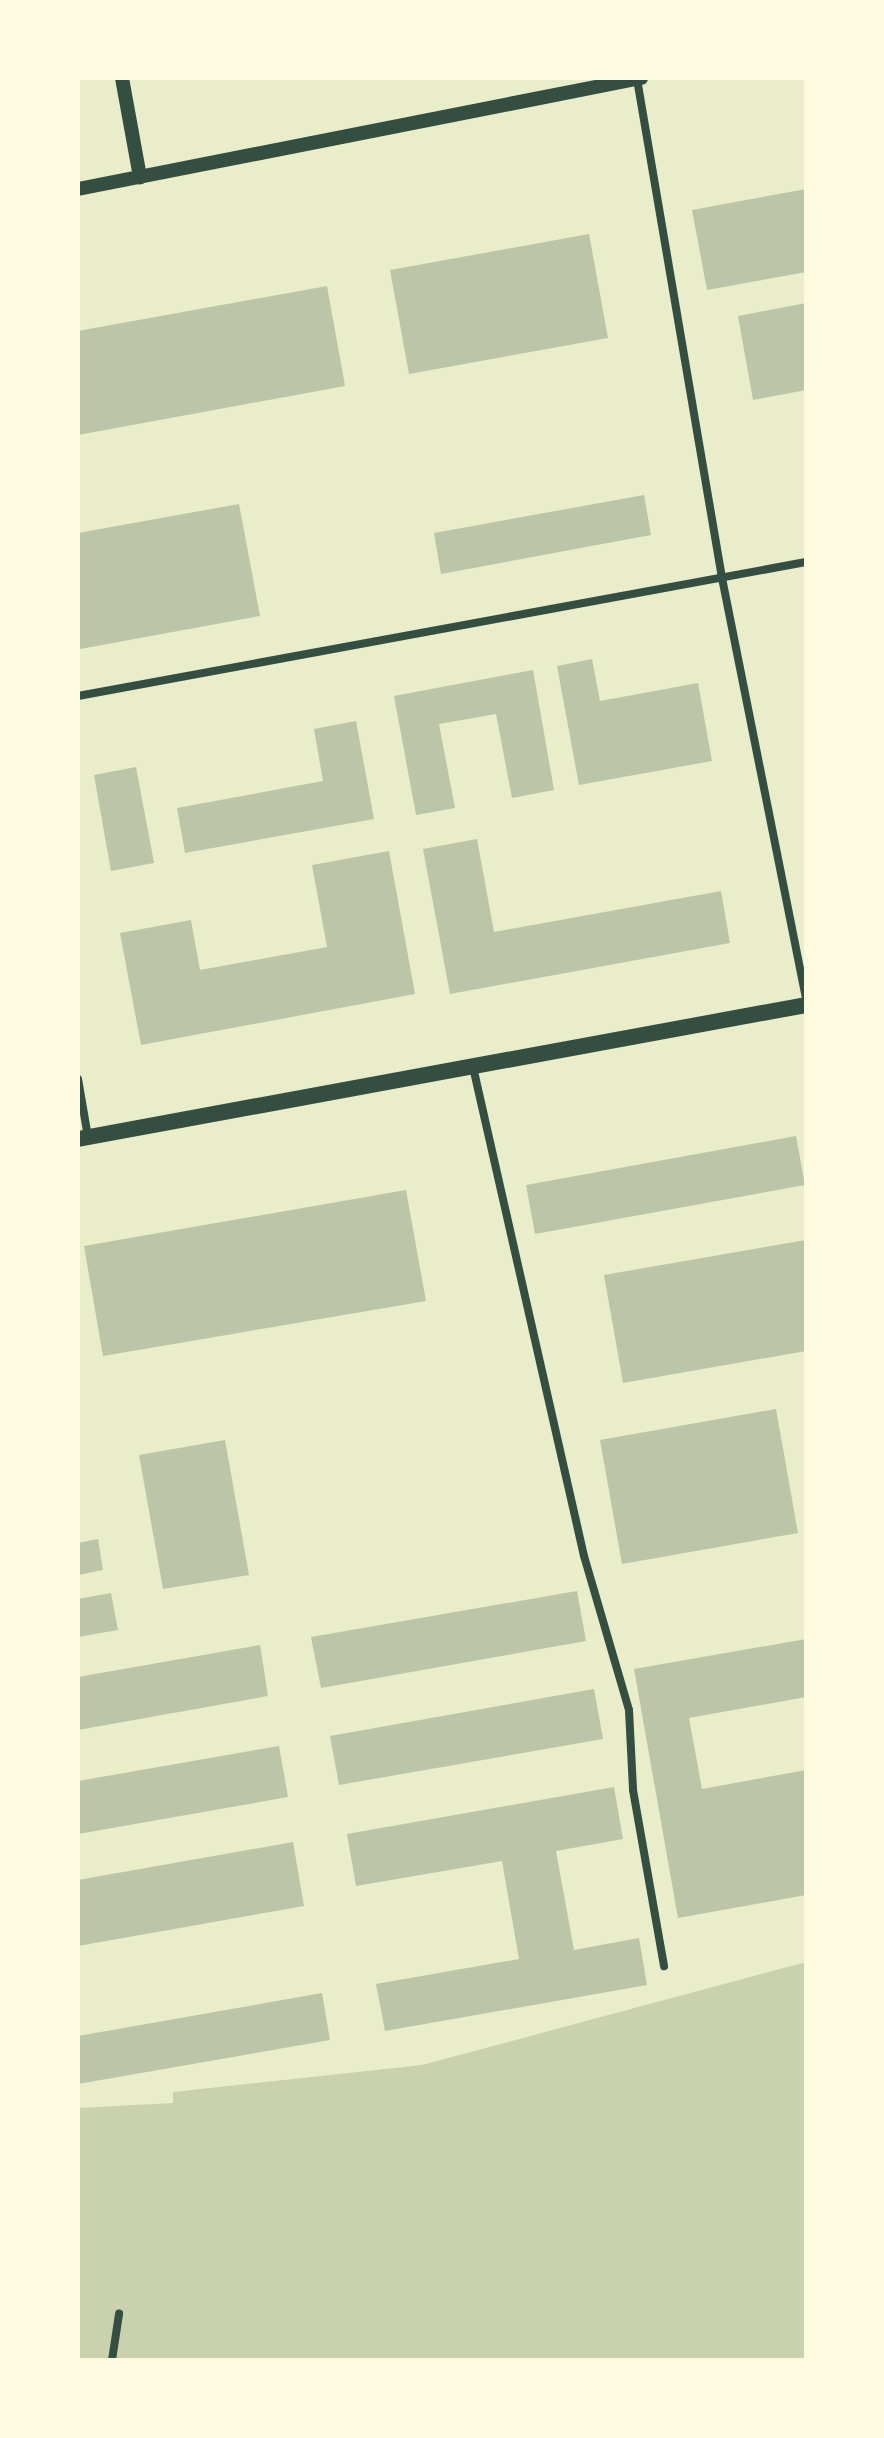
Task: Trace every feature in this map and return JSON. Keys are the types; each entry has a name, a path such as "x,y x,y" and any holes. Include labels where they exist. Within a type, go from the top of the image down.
{"main road":[{"path":"122,78 140,177"},
{"path":"78,189 639,78"},
{"path":"83,1138 806,1005"}],"street":[{"path":"639,78 722,578 806,998"},
{"path":"78,696 806,562"},
{"path":"473,1067 584,1556 629,1710 633,1790 664,1966"},
{"path":"78,1079 83,1138"},
{"path":"112,2360 119,2314"}],"green space":[{"path":"806,1962 806,2360 78,2360 78,2108 173,2103 173,2092 422,2065"}],"building":[{"path":"806,189 806,272 707,290 692,210"},
{"path":"589,234 608,338 409,374 390,270"},
{"path":"327,286 345,386 78,435 78,331"},
{"path":"806,303 806,390 753,400 738,316"},
{"path":"644,495 651,535 441,574 434,533"},
{"path":"239,504 260,616 80,649 78,533"},
{"path":"592,659 600,701 698,683 712,761 579,785 557,666"},
{"path":"533,670 554,790 512,798 496,714 439,724 455,808 416,815 394,696"},
{"path":"356,721 374,819 185,853 177,808 323,781 314,729"},
{"path":"136,767 154,863 111,871 94,775"},
{"path":"477,839 494,932 721,891 730,943 450,994 423,849"},
{"path":"389,851 415,994 141,1045 120,933 191,920 200,970 327,947 312,865"},
{"path":"796,1136 805,1185 535,1234 526,1185"},
{"path":"406,1190 426,1301 103,1356 84,1246"},
{"path":"806,1240 806,1351 623,1383 604,1275"},
{"path":"776,1409 798,1533 622,1564 600,1440"},
{"path":"225,1440 249,1575 163,1589 139,1455"},
{"path":"98,1539 103,1570 78,1575 78,1543"},
{"path":"577,1591 586,1641 321,1688 311,1637"},
{"path":"111,1593 118,1630 78,1637 78,1599"},
{"path":"806,1639 806,1697 689,1718 702,1789 806,1770 806,1895 678,1918 634,1669"},
{"path":"260,1645 268,1696 78,1730 78,1677"},
{"path":"594,1689 603,1739 339,1785 330,1736"},
{"path":"279,1746 288,1797 78,1834 78,1781"},
{"path":"614,1787 623,1839 556,1851 574,1950 639,1938 647,1985 385,2031 376,1984 519,1959 502,1861 356,1886 347,1834"},
{"path":"293,1842 304,1906 78,1946 78,1880"},
{"path":"322,1993 330,2040 78,2084 78,2036"}]}
